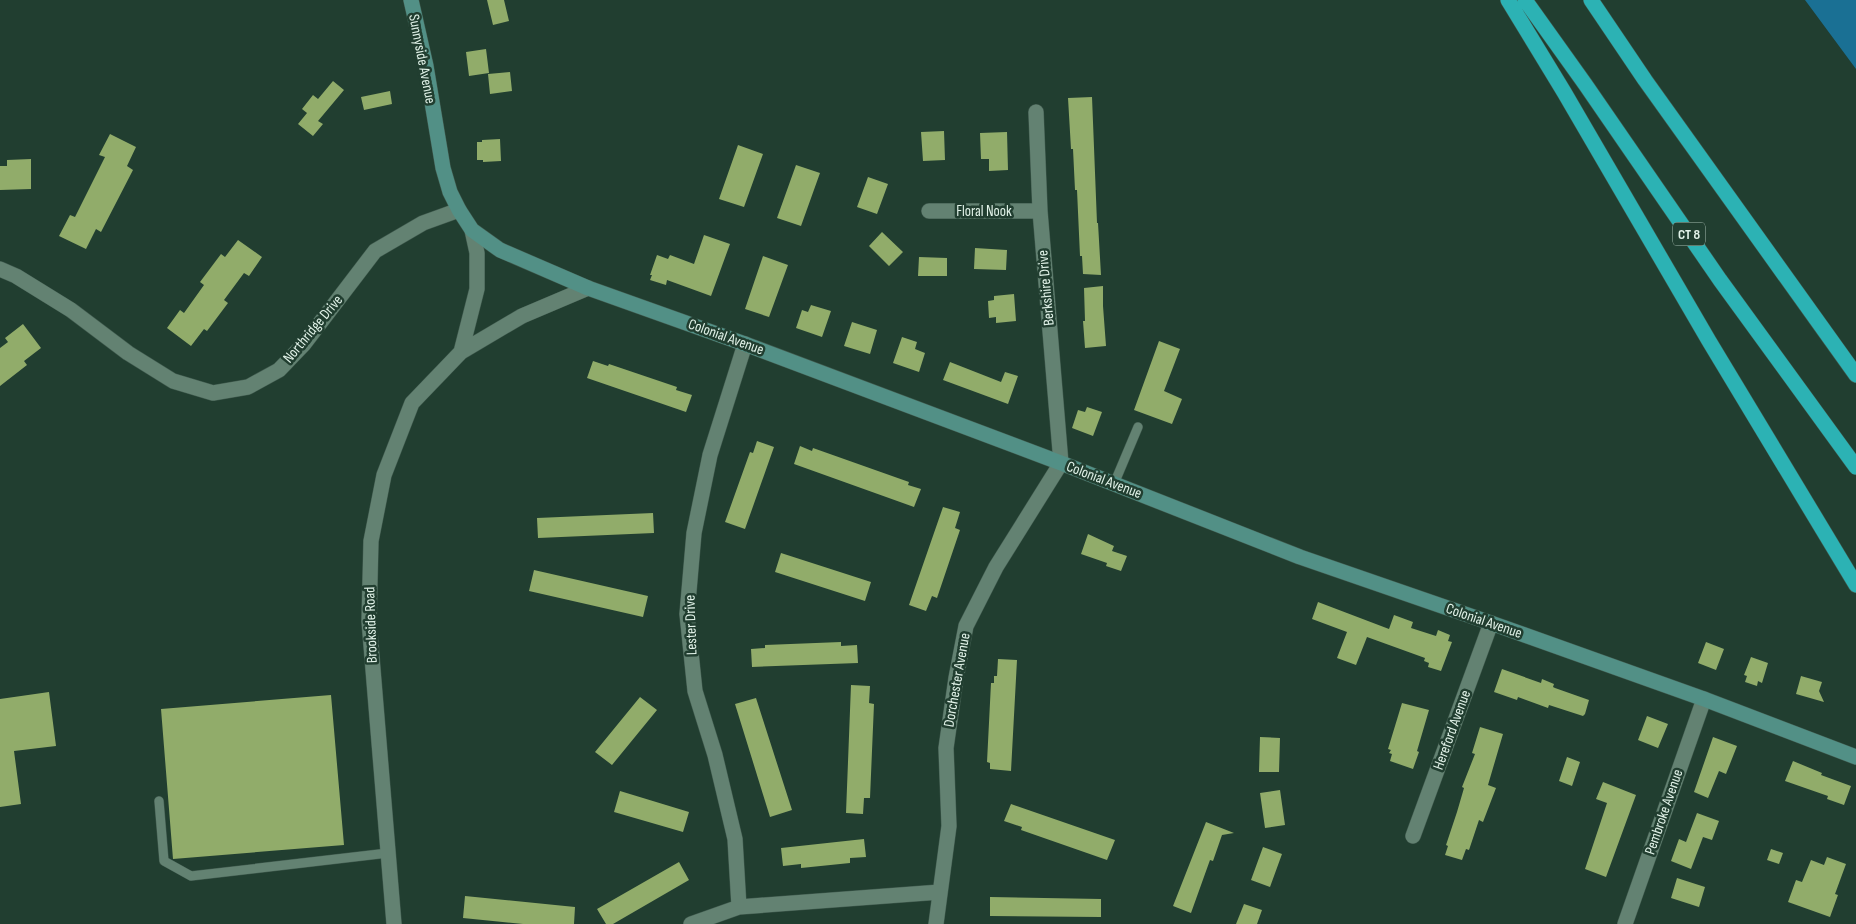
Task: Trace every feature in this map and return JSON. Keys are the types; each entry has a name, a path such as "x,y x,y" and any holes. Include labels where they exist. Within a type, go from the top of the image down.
{"highway":[{"path":"1508,0 1856,585"},
{"name":"CT 8","path":"1524,0 1585,84 1720,280 1856,467"},
{"path":"1591,0 1645,80 1856,374"},
{"path":"1790,281 1856,363"}],"street":[{"name":"Sunnyside Avenue","path":"411,0 426,66 433,118"},
{"name":"Berkshire Drive","path":"1036,112 1040,211 1061,464"},
{"name":"Colonial Avenue","path":"433,118 443,168 450,192 459,210 472,230 500,250 588,288 745,344 1114,484 1300,557 1491,622 1704,699 1856,757"},
{"name":"Northridge Drive","path":"0,269 16,276 71,310 128,353 173,381 213,393 248,387 280,370 304,344 375,251 423,223 459,210"},
{"name":"Floral Nook","path":"929,211 1040,211"},
{"name":"Brookside Road","path":"461,352 477,289 477,253 472,230"},
{"name":"Brookside Road","path":"394,924 369,621 371,541 384,475 412,403 461,352 522,316 588,288"},
{"name":"Lester Drive","path":"739,907 735,839 716,755 695,691 687,614 694,533 710,455 745,344"},
{"name":"Dorchester Avenue","path":"936,924 949,826 946,748 966,626 996,568 1061,464"},
{"name":"Hereford Avenue","path":"1413,836 1491,622"},
{"name":"Pembroke Avenue","path":"1625,924 1704,699"},
{"path":"691,924 739,907 940,892"}],"lane":[{"path":"1114,484 1138,427"},
{"path":"159,801 164,861 191,876 388,853"}],"water":[{"path":"1805,0 1856,0 1856,69 1808,4"}],"building":[{"path":"487,0 504,0 509,21 493,25"},
{"path":"486,49 489,73 469,76 466,52"},
{"path":"510,72 512,91 490,94 488,74"},
{"path":"333,81 344,90 318,121 323,124 313,136 298,124 307,113 302,109 313,95 318,99"},
{"path":"390,91 392,104 364,110 361,97"},
{"path":"1092,97 1101,275 1083,274 1068,98"},
{"path":"944,131 945,160 923,161 921,132"},
{"path":"1007,132 1008,170 989,171 989,159 981,159 980,133"},
{"path":"110,134 136,147 127,166 133,170 101,232 96,229 86,249 59,236 70,215 75,217 105,157 99,155"},
{"path":"500,139 501,161 483,162 483,160 477,160 477,142"},
{"path":"738,145 763,154 744,207 719,199"},
{"path":"31,159 31,189 0,190 0,166 7,166 7,160"},
{"path":"796,165 820,173 801,226 777,218"},
{"path":"868,177 888,184 877,214 857,207"},
{"path":"882,232 903,252 889,266 869,246"},
{"path":"704,235 730,244 711,296 667,280 666,285 650,280 657,255 668,259 670,255 694,264"},
{"path":"238,240 262,257 249,276 244,273 224,300 228,303 207,331 204,329 191,346 167,328 180,310 184,313 204,285 200,282 221,254 225,257"},
{"path":"975,248 1007,250 1006,270 974,269"},
{"path":"763,256 788,265 769,317 745,309"},
{"path":"919,257 947,258 947,276 918,276"},
{"path":"1103,286 1106,346 1085,348 1083,321 1085,321 1084,288"},
{"path":"1014,294 1016,321 996,323 996,317 989,318 988,301 994,300 994,296"},
{"path":"811,305 831,311 822,337 796,328 802,310 808,312"},
{"path":"852,322 877,330 870,354 844,346"},
{"path":"23,324 41,348 24,361 27,365 0,386 0,348 8,342 5,338"},
{"path":"902,337 917,342 915,349 925,353 919,372 893,363"},
{"path":"1159,341 1180,349 1164,391 1182,399 1172,424 1134,410"},
{"path":"593,361 608,366 609,364 677,387 676,390 692,395 686,412 587,378"},
{"path":"950,362 1001,382 1005,372 1018,376 1008,404 943,380"},
{"path":"1087,407 1102,412 1093,436 1072,428 1078,410 1085,412"},
{"path":"757,441 774,447 745,529 725,522 750,452 753,453"},
{"path":"800,446 812,451 813,448 909,482 908,485 921,489 914,507 794,464"},
{"path":"943,507 960,512 955,528 960,530 937,598 932,596 926,611 909,605"},
{"path":"653,513 654,533 538,538 537,518"},
{"path":"1088,534 1114,546 1112,551 1127,556 1121,571 1106,566 1107,563 1081,554"},
{"path":"781,553 871,582 865,601 775,572"},
{"path":"534,570 648,596 643,617 529,591"},
{"path":"1318,602 1389,629 1394,615 1413,622 1411,628 1436,636 1438,630 1450,635 1448,641 1452,642 1441,671 1428,667 1429,663 1424,661 1425,658 1367,637 1356,665 1337,658 1347,632 1312,619"},
{"path":"841,642 841,646 857,645 858,663 752,667 751,649 765,648 765,645"},
{"path":"1706,642 1724,649 1716,670 1698,663"},
{"path":"1751,657 1768,663 1762,683 1758,681 1757,686 1745,682 1747,676 1744,675"},
{"path":"998,659 1017,660 1011,771 990,769 990,763 987,762 991,683 994,683 994,676 997,676"},
{"path":"1502,669 1541,683 1542,679 1554,684 1553,687 1555,688 1589,700 1585,714 1583,716 1549,705 1548,708 1518,697 1517,700 1494,692"},
{"path":"1801,676 1822,682 1819,691 1824,702 1796,694"},
{"path":"851,685 870,686 869,703 874,704 870,798 864,798 863,814 846,813"},
{"path":"49,692 56,746 14,751 21,804 0,807 0,699"},
{"path":"331,695 344,845 173,859 161,709"},
{"path":"640,697 657,710 612,765 595,752"},
{"path":"756,698 792,810 770,817 735,704"},
{"path":"1402,703 1429,710 1413,769 1390,761 1392,754 1389,753 1391,750 1388,749"},
{"path":"1647,716 1668,724 1658,748 1638,740"},
{"path":"1480,727 1503,734 1488,785 1496,788 1483,822 1479,820 1469,850 1466,849 1462,860 1445,855 1448,846 1446,845 1464,788 1462,787 1475,754 1472,753"},
{"path":"1260,737 1280,738 1279,772 1259,772"},
{"path":"1713,737 1737,746 1726,774 1719,771 1708,798 1694,792"},
{"path":"1567,757 1580,762 1572,786 1559,781"},
{"path":"1793,761 1822,773 1821,775 1851,786 1844,805 1827,799 1828,796 1785,781"},
{"path":"1603,782 1636,795 1606,877 1585,869 1607,803 1596,799"},
{"path":"1280,790 1285,825 1265,828 1260,793"},
{"path":"620,791 689,812 683,832 614,812"},
{"path":"1011,804 1115,840 1107,860 1021,830 1022,827 1004,821"},
{"path":"1697,813 1719,821 1712,840 1703,837 1691,869 1671,861 1679,839 1686,842"},
{"path":"1206,822 1234,833 1222,835 1213,861 1210,860 1191,913 1173,906"},
{"path":"864,839 866,857 850,858 850,863 801,868 801,864 783,866 781,848"},
{"path":"1263,847 1282,854 1270,887 1251,880"},
{"path":"1771,849 1783,853 1779,864 1767,860"},
{"path":"1827,857 1846,864 1835,894 1838,895 1830,917 1788,902 1796,880 1802,882 1811,860 1824,865"},
{"path":"679,862 689,880 613,924 606,924 597,909"},
{"path":"1677,878 1705,887 1699,907 1671,898"},
{"path":"465,896 575,907 574,924 523,924 463,918"},
{"path":"990,897 1101,899 1101,917 990,916"},
{"path":"1244,904 1262,910 1257,924 1236,924"}]}
